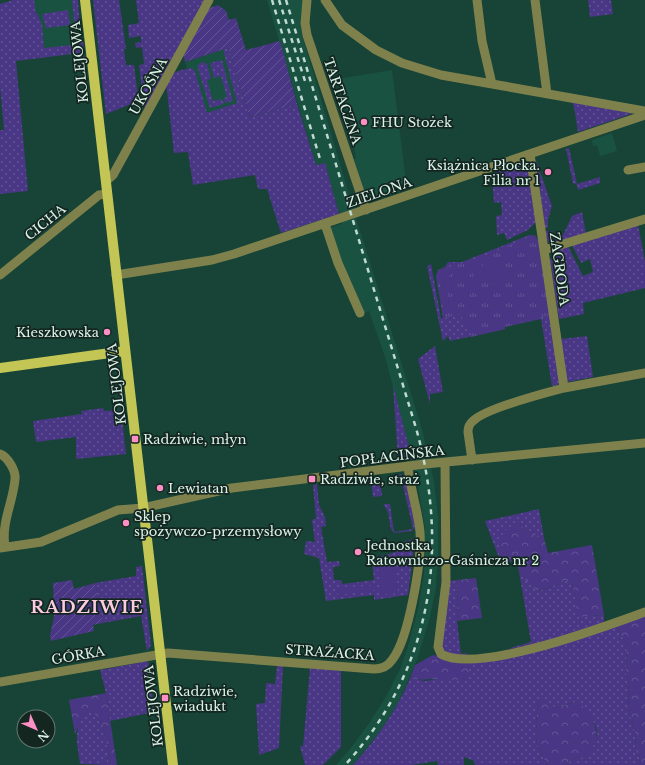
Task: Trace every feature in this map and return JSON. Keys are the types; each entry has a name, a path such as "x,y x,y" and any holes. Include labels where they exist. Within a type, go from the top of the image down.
{"main road":[{"name":"KOLEJOWA","path":"85,0 172,765"},
{"path":"0,368 125,352"}],"street":[{"name":"UKOŚNA","path":"106,181 113,175 209,0"},
{"name":"TARTACZNA","path":"307,0 305,23 307,35 366,210"},
{"path":"325,0 342,25 368,45 387,56 427,72 645,111"},
{"path":"477,0 482,41 492,84"},
{"path":"535,0 547,94"},
{"name":"ZIELONA","path":"116,275 223,258 645,115"},
{"name":"ZAGRODA","path":"530,154 564,388"},
{"path":"628,170 645,167"},
{"name":"CICHA","path":"0,275 99,195 107,194"},
{"path":"544,250 645,219"},
{"path":"325,224 338,263 360,313"},
{"path":"472,460 468,427 472,421 482,415 521,400 564,388 645,372"},
{"name":"POPŁACIŃSKA","path":"2,548 41,542 118,510 143,508 232,488 408,466 645,443"},
{"path":"0,454 6,457 15,475 6,517 2,548"},
{"path":"445,463 447,575 438,648 441,654 454,659 470,659 516,651 550,643 645,612"},
{"name":"STRAŻACKA","path":"160,654 168,653 374,669 385,666 395,656 402,642 412,602 420,548 419,527 408,466"},
{"name":"GÓRKA","path":"0,682 160,654"}],"shaded area":[{"path":"25,0 74,0 80,53 32,59"},
{"path":"267,0 303,0 300,21 302,35 356,218 422,429 434,481 438,518 438,552 436,587 430,617 417,660 398,703 381,730 353,765 336,765 370,722 387,695 401,667 409,643 418,609 424,574 425,527 416,475 386,360 369,311 364,313 342,266 329,228 342,224 325,164 316,165"},
{"path":"228,48 248,111 204,124 185,62"},
{"path":"392,70 407,189 368,202 354,159 356,158 348,113 338,79"},
{"path":"612,133 617,151 600,156 597,145 593,146 592,140"}],"green space":[{"path":"13,0 34,0 36,13 42,25 44,48 72,45 71,39 83,40 87,85 84,85 80,53 16,61 28,191 0,194 0,130 4,130 0,86 0,4"},
{"path":"72,0 78,0 80,30 75,30"},
{"path":"93,0 119,0 126,49 124,49 126,65 134,65 138,97 136,102 106,114"},
{"path":"136,0 206,0 146,111 144,106 139,65 144,64 142,47 136,48 135,43 141,42 141,36 129,38 128,25 139,23"},
{"path":"588,0 611,0 613,14 590,17"},
{"path":"218,5 226,11 229,20 236,18 246,50 280,41 297,104 250,117 228,48 185,62 183,53 207,9"},
{"path":"68,10 70,25 46,28 42,14"},
{"path":"228,48 250,117 297,104 316,165 325,163 339,214 281,233 267,189 258,189 255,175 193,185 188,152 174,153 166,83 177,72 191,68 195,71 207,113 237,103 223,49"},
{"path":"222,60 233,101 225,103 224,98 227,97 221,76 214,78 210,63"},
{"path":"202,62 207,64 211,79 207,80 213,101 222,99 224,104 210,108 197,66"},
{"path":"571,100 632,112 631,114 578,132 574,107"},
{"path":"569,148 577,184 600,177 600,183 578,190 577,185 573,183 566,149"},
{"path":"536,160 552,206 548,220 548,228 545,228"},
{"path":"527,162 537,221 528,230 507,240 504,233 497,235 496,216 502,215 501,202 494,203 492,174"},
{"path":"582,212 586,234 550,244 547,240 545,231 552,231 554,235 563,235 572,216"},
{"path":"638,225 645,261 645,288 583,303 584,314 559,319 550,260 559,249 568,246 583,276 593,272 590,259 581,263 572,245"},
{"path":"529,235 536,236 533,242 484,256 546,292 560,379 558,385 552,386 541,319 505,327 505,329 450,341 448,336 443,341 427,266 431,264 441,318 443,318 436,277 438,270 445,267 448,262 462,262"},
{"path":"534,235 538,240 550,315 505,327 505,329 471,337 470,330 465,328 461,314 445,318 436,275 439,270 479,258"},
{"path":"501,258 504,279 485,282 482,261"},
{"path":"468,263 472,263 476,268 481,302 474,307 460,302 453,311 448,311 444,307 445,274 450,270 462,269","holes":["469,267 472,269 475,282 470,281 476,289 477,302 474,304 461,298 455,301 449,308 448,292 454,291 462,295 465,289 450,284 448,277 452,273 464,273"]},
{"path":"587,336 593,377 567,382 561,339"},
{"path":"435,346 443,392 430,394 430,404 418,359"},
{"path":"393,385 412,459 398,460"},
{"path":"103,408 104,411 121,410 126,454 76,459 76,437 36,442 33,421 82,414 81,411"},
{"path":"401,474 409,492 415,528 412,531 394,533 391,527 388,511 383,504 390,504 394,532 413,529 401,477 398,475"},
{"path":"380,477 382,496 373,497 371,482 358,483 358,479"},
{"path":"317,484 319,505 325,517 326,526 321,527 327,562 339,561 340,566 333,567 334,580 341,580 342,584 374,580 372,562 374,558 393,553 406,541 415,539 408,595 374,600 374,595 326,601 319,558 304,554 306,541 315,542 312,520 316,518 313,485"},
{"path":"539,509 544,538 537,536 521,526 503,553 517,560 501,563 485,521"},
{"path":"515,524 544,538 548,553 592,545 604,615 580,617 577,612 573,586 566,580 546,589 536,591 519,572 517,560 503,553 499,549 500,540 503,534"},
{"path":"394,558 398,593 381,595 377,560"},
{"path":"142,566 151,645 147,651 141,616 103,623 95,583 136,576 136,567"},
{"path":"519,572 537,591 546,589 566,580 573,586 575,597 593,616 604,615 604,622 600,625 549,641 511,649 510,648 531,642"},
{"path":"476,578 482,618 457,621 458,580"},
{"path":"72,580 74,589 95,583 103,623 93,625 94,631 51,641 50,635 54,617 53,583"},
{"path":"458,580 457,621 461,654 467,653 467,657 454,657 443,649 441,643 450,581"},
{"path":"376,585 377,590 338,595 337,589"},
{"path":"645,615 645,765 639,765 640,757 636,750 635,733 628,709 629,691 626,671 627,645 615,625"},
{"path":"615,625 627,645 626,671 629,691 628,709 635,733 636,750 640,757 639,765 564,765 576,758 585,757 596,741 597,730 595,724 576,702 556,708 538,701 536,724 538,733 536,742 547,765 475,765 474,761 464,757 464,765 438,765 437,761 412,765 353,765 385,724 405,690 410,678 426,681 437,679 464,679 468,674 466,662"},
{"path":"433,655 466,662 469,675 461,680 421,680 410,678 415,665"},
{"path":"148,661 154,712 110,721 106,693 100,670"},
{"path":"277,666 283,666 279,748 259,755 256,704 265,703 266,683 275,684"},
{"path":"310,668 341,671 341,747 323,765 305,765 300,746 303,746"},
{"path":"106,693 117,765 81,765 104,764 110,756 102,723 93,712 85,712 75,734 69,700"},
{"path":"538,700 544,700 556,708 576,702 585,707 592,718 596,730 597,740 590,752 585,757 576,758 564,765 547,765 536,742 538,733 536,724"},
{"path":"85,712 93,712 102,723 110,756 104,764 80,764 77,732"}],"railway":[{"path":"272,0 320,159"},
{"path":"279,0 305,81"},
{"path":"286,0 416,428 426,473 431,518 431,563 426,606 415,649 398,689 374,728 345,765"}],"place":[{"name":"FHU Stożek","path":"364,122"},
{"name":"Książnica Płocka. Filia nr 1","path":"548,172"},
{"name":"Kieszkowska","path":"107,332"},
{"name":"Radziwie, młyn","path":"135,439"},
{"name":"Radziwie, straż","path":"312,479"},
{"name":"Lewiatan","path":"160,488"},
{"name":"Sklep spożywczo-przemysłowy","path":"126,523"},
{"name":"Jednostka Ratowniczo-Gaśnicza nr 2","path":"358,552"},
{"name":"Radziwie, wiadukt","path":"165,698"}],"district":[{"name":"RADZIWIE","path":"87,607"}]}
